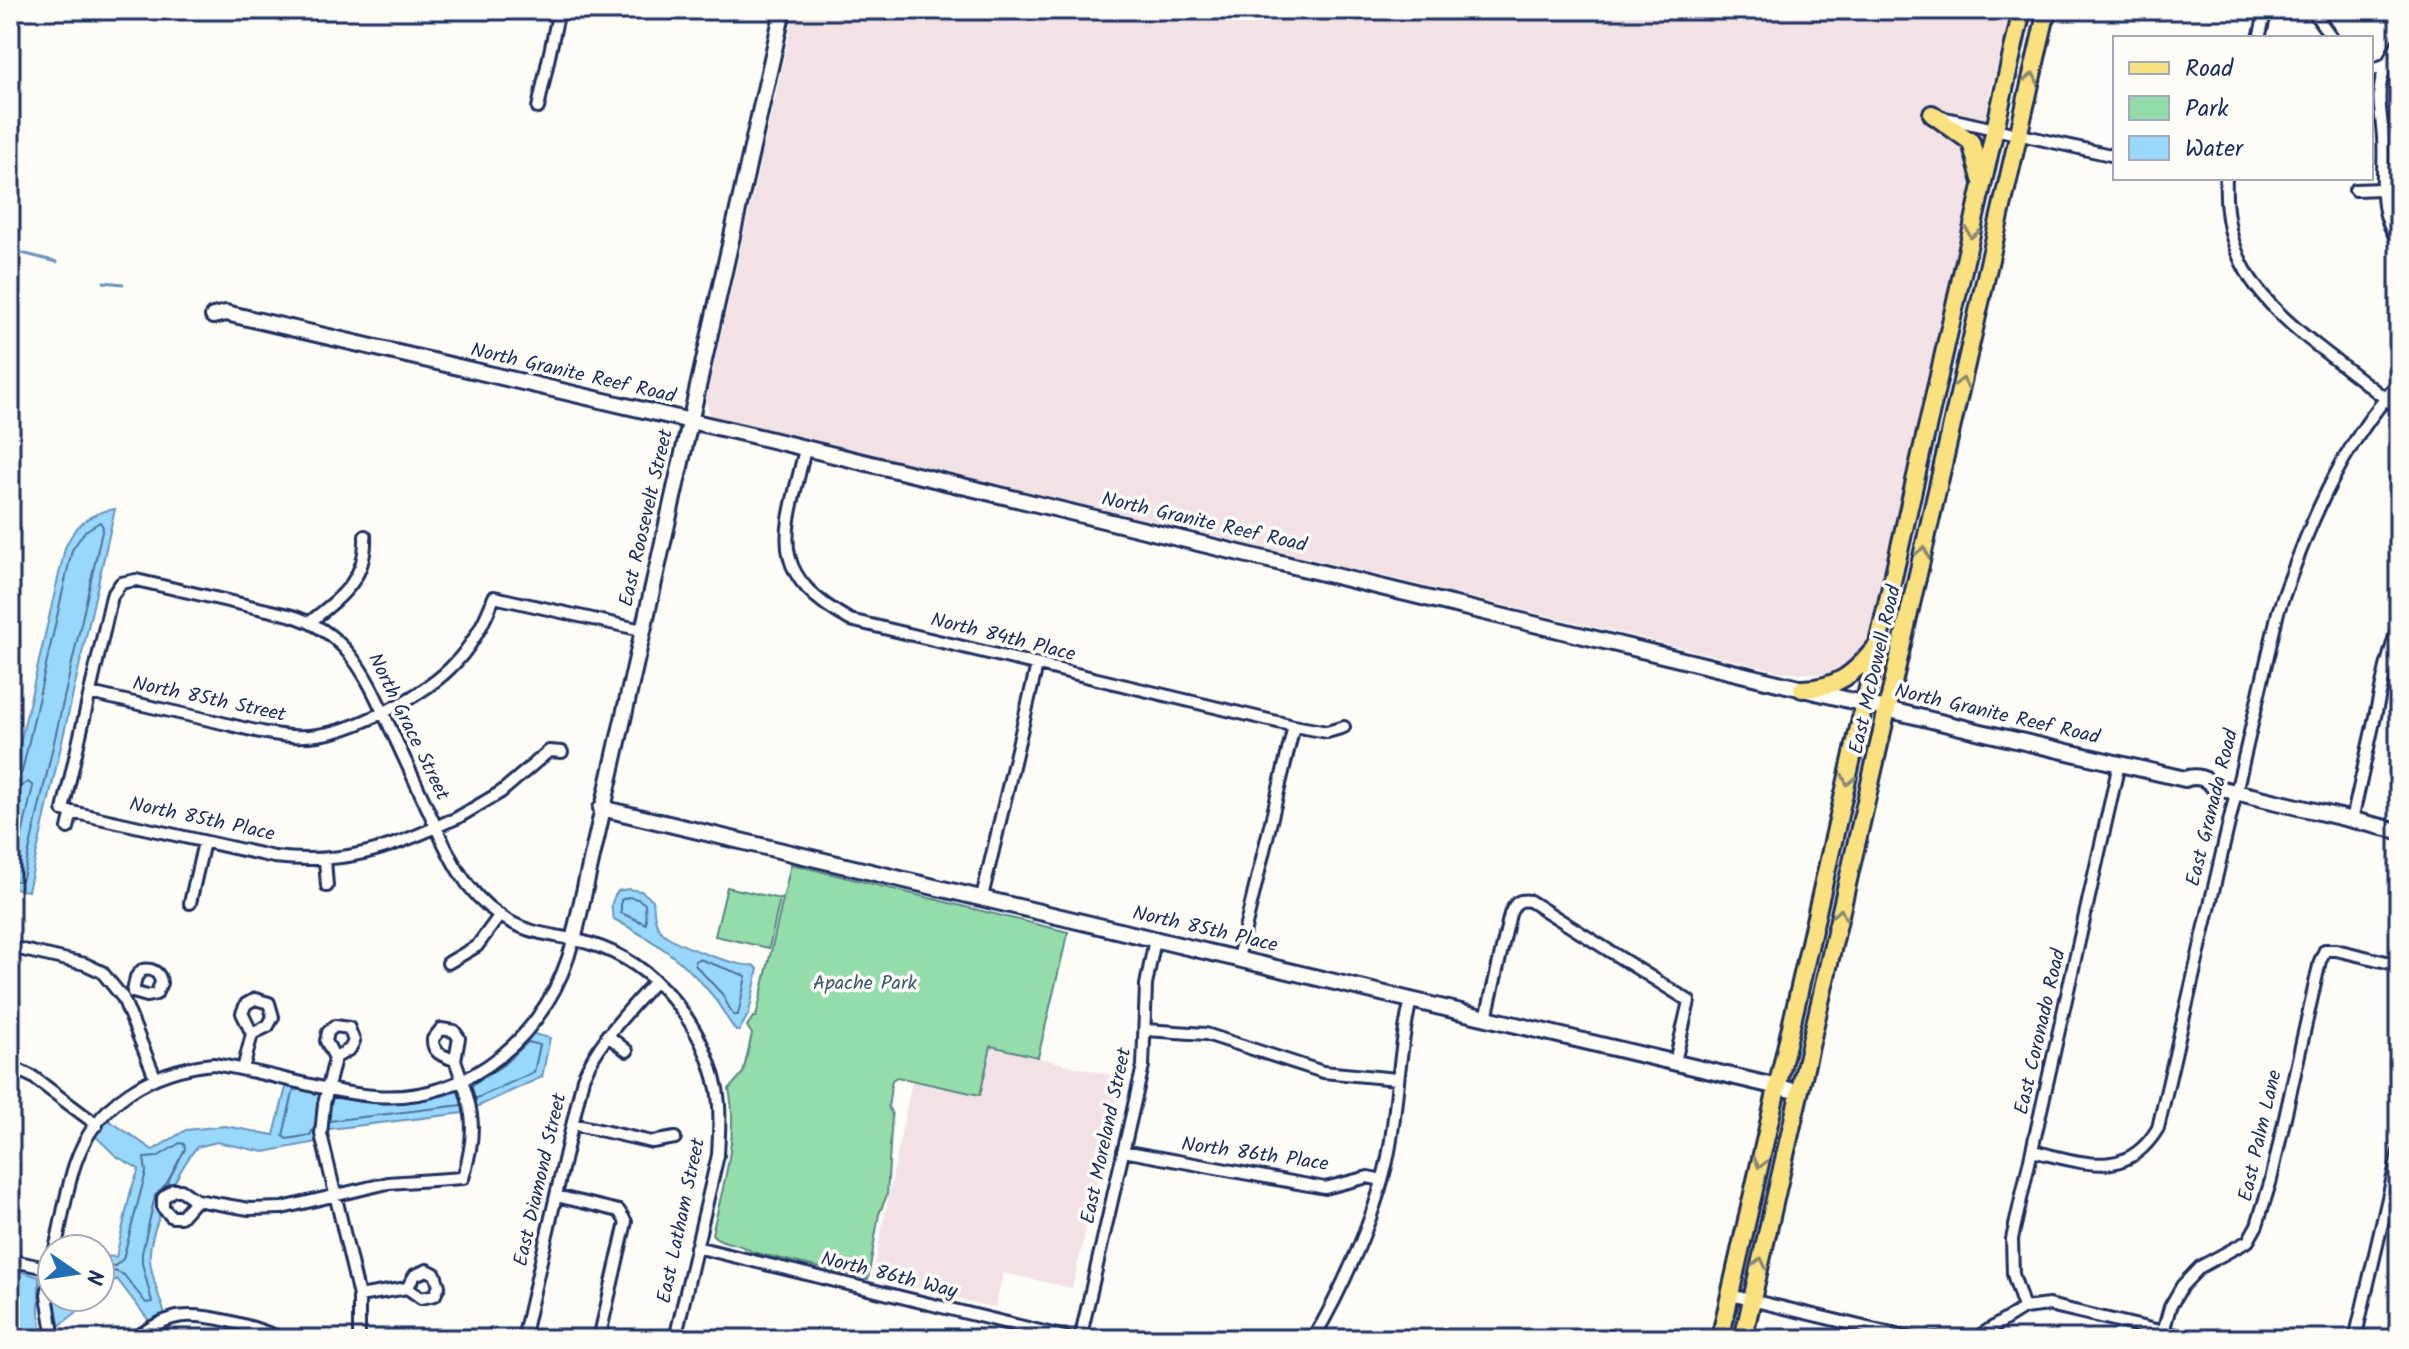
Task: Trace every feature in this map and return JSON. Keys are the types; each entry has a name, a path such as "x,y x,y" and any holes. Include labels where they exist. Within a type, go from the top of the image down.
{"main road":[{"name":"East McDowell Road","path":"1720,1339 1866,704 2020,10"},
{"name":"East McDowell Road","path":"1743,1339 2047,10"},
{"path":"1932,114 1971,142 1983,185"},
{"path":"1928,428 1951,433"},
{"path":"1802,689 1822,688 1844,679 1879,643"},
{"path":"1809,953 1830,957"}],"street":[{"path":"538,108 559,10"},
{"name":"East Roosevelt Street","path":"573,941 783,10"},
{"path":"2260,36 2266,10"},
{"path":"2312,10 2331,36"},
{"path":"2399,41 2386,64 2379,107 2383,140 2381,189 2392,232 2399,242"},
{"path":"2373,70 2386,64"},
{"path":"2373,100 2379,107"},
{"path":"1932,114 2113,156"},
{"path":"2222,180 2240,261 2263,298 2283,319 2399,409"},
{"path":"2355,190 2381,189"},
{"path":"2384,202 2399,199"},
{"name":"North Granite Reef Road","path":"213,316 226,313 805,449 2185,779 2190,786 2206,790 2214,787 2399,831"},
{"name":"East Granada Road","path":"2032,1151 2091,1165 2113,1164 2142,1149 2158,1128 2278,612 2322,500 2349,451 2399,383"},
{"name":"North 84th Place","path":"805,449 788,525 787,549 792,569 805,589 822,604 850,620 1294,726 1327,732 1344,727"},
{"path":"310,622 339,599 355,579 366,554 365,536"},
{"name":"North Grace Street","path":"90,693 112,596 121,583 136,580 310,622 327,631 351,652 363,669 463,880 500,915 535,933 573,941"},
{"name":"North 85th Street","path":"90,693 291,736 315,736 339,731 383,713 415,697 450,671 477,636 494,597 642,630"},
{"path":"2352,820 2399,622"},
{"path":"982,897 1037,665"},
{"path":"68,828 68,811 90,693"},
{"path":"1238,958 1294,726"},
{"name":"North 85th Place","path":"68,811 274,857 325,860 385,849 436,828 491,799 549,751 562,752"},
{"name":"East Coronado Road","path":"2024,1308 2013,1274 2012,1239 2119,764"},
{"name":"North 85th Place","path":"601,808 1799,1092"},
{"path":"190,903 204,842"},
{"path":"325,860 327,886"},
{"path":"1486,1018 1510,914 1515,903 1530,901 1689,1001 1675,1062"},
{"path":"448,963 477,946 500,915"},
{"name":"East Moreland Street","path":"1080,1339 1143,1066 1146,985 1155,939"},
{"path":"59,1233 75,1164 85,1142 115,1101 155,1077 187,1067 213,1064 372,1096 405,1096 463,1082 515,1045 539,1017 559,982 573,941"},
{"name":"East Latham Street","path":"573,941 590,944 615,955 655,981 681,1008 693,1026 717,1089 718,1155 675,1339"},
{"path":"10,947 85,964 102,972 123,998 155,1077"},
{"name":"East Palm Lane","path":"2162,1335 2170,1307 2191,1275 2248,1241 2257,1225 2271,1180 2325,950 2399,965"},
{"name":"East Diamond Street","path":"523,1339 583,1078 607,1035 655,981"},
{"path":"123,998 133,992"},
{"path":"1313,1339 1348,1269 1382,1180 1390,1150 1400,1049 1411,1000"},
{"path":"1146,1030 1206,1034 1323,1072 1397,1079"},
{"path":"243,1069 252,1034"},
{"path":"607,1035 627,1051"},
{"path":"335,1058 321,1134 359,1296 359,1339"},
{"path":"196,1200 264,1209 306,1204 388,1183 463,1178 473,1134 472,1110 455,1060"},
{"path":"10,1066 33,1077 97,1125"},
{"path":"573,1124 652,1142 675,1138"},
{"name":"North 86th Place","path":"1123,1151 1325,1188 1368,1177 1382,1180"},
{"path":"2355,1339 2399,1151"},
{"path":"556,1196 624,1214 626,1222 599,1339"},
{"name":"North 86th Way","path":"696,1247 1073,1339"},
{"path":"10,1260 36,1264"},
{"path":"359,1296 407,1288"},
{"path":"1730,1295 1914,1339"},
{"path":"1974,1339 2024,1308 2058,1306 2162,1335 2194,1339"},
{"path":"49,1313 54,1339"},
{"path":"134,1339 153,1326 175,1317 196,1315 282,1339"},
{"path":"1933,1339 1965,1339"}],"shaded area":[{"path":"795,10 2011,10 1873,631 1863,654 1836,675 1783,672 710,415 706,400"},
{"path":"991,1046 1122,1078 1072,1288 1003,1273 995,1308 872,1277 912,1081 980,1095"}],"green space":[{"name":"Apache Park","path":"791,864 1068,932 1038,1057 991,1046 980,1095 897,1077 892,1080 888,1107 892,1114 887,1195 879,1214 868,1279 752,1252 712,1234 731,1144 729,1089 743,1073 752,1034 747,1026 756,1017"},
{"path":"727,887 780,899 769,948 715,936"}],"water":[{"path":"115,509 28,891 10,887 10,787 65,548 84,521 98,513"},
{"path":"618,891 641,891 653,900 657,923 666,935 705,954 753,965 758,969 749,1013 739,1031 736,1031 712,995 679,961 614,919 614,898"},
{"path":"526,1032 550,1038 542,1077 472,1109 472,1112 321,1130 322,1141 264,1152 217,1142 197,1147 166,1201 150,1248 153,1275 167,1320 153,1326 116,1280 116,1257 131,1190 139,1169 116,1156 92,1133 104,1117 153,1150 186,1130 225,1126 274,1135 288,1079 389,1096 463,1082"},
{"path":"10,1268 36,1276 36,1313 39,1313 43,1339 10,1339"},
{"path":"52,1313 75,1313 52,1332"}],"waterway":[{"path":"10,250 57,262"},
{"path":"104,282 123,284"}]}
